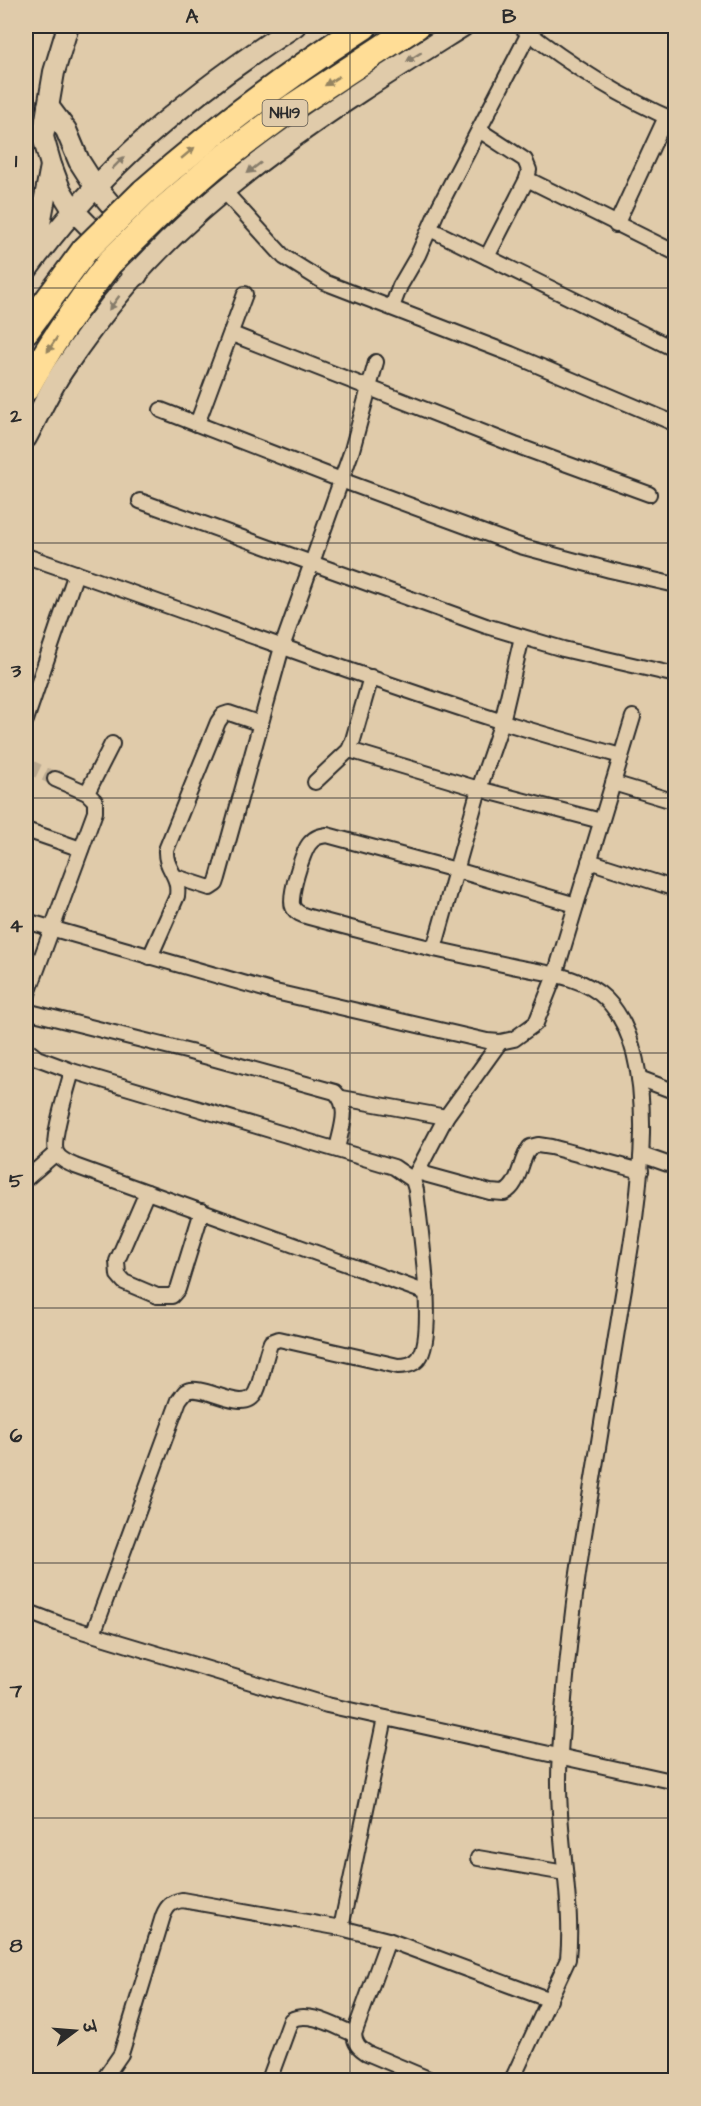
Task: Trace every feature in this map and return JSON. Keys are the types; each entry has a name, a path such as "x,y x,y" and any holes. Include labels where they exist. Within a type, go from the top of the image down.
{"highway":[{"name":"NH19","path":"26,330 85,250 144,192 232,117 364,26"},
{"name":"NH19","path":"26,388 67,322 109,263 163,210 214,165 294,106 416,26"}],"street":[{"path":"68,26 54,72 43,137 60,189 73,210 137,274"},
{"path":"29,266 73,210 130,151 184,103 245,58 295,26"},
{"path":"26,438 62,372 126,287 179,231 224,191 287,142 354,95 463,26"},
{"path":"392,307 524,29 613,90 671,119 616,225"},
{"path":"48,105 66,130 79,161 95,186 156,255"},
{"path":"478,130 525,160 529,170 527,179 487,257"},
{"path":"29,266 51,165"},
{"path":"527,179 675,253"},
{"path":"224,191 272,245 302,269 324,282 511,354 675,424"},
{"path":"430,229 675,350"},
{"path":"197,424 245,294"},
{"path":"232,334 649,494"},
{"path":"176,877 204,888 210,888 216,884 282,646 352,450 376,362"},
{"path":"161,410 520,546 675,585"},
{"path":"140,501 522,637 675,675"},
{"path":"26,556 502,722 621,756"},
{"path":"26,720 76,573"},
{"path":"434,949 479,789 502,722 522,637"},
{"path":"315,782 349,750 371,677"},
{"path":"150,957 177,896 178,885 166,859 166,850 218,722 223,715 229,713 261,724"},
{"path":"26,921 271,991 487,1041 500,1042 514,1039 536,1023 555,975 633,717"},
{"path":"87,793 112,744"},
{"path":"349,750 479,789 602,821"},
{"path":"26,999 30,975 52,928 95,812 95,801 87,793 55,778"},
{"path":"613,783 675,802"},
{"path":"26,830 81,849"},
{"path":"512,2080 568,1959 570,1939 559,1814 559,1756 584,1536 641,1171 639,1078 622,1018 604,997 588,985 555,975 434,949 299,914 293,908 291,900 304,852 309,843 317,837 327,836 576,905"},
{"path":"589,861 675,889"},
{"path":"26,1011 324,1088 335,1092 342,1098 446,1117"},
{"path":"93,1634 179,1400 185,1393 194,1390 238,1401 248,1400 255,1394 271,1342 279,1339 388,1365 409,1366 419,1359 427,1332 427,1293 415,1176 446,1117 500,1042"},
{"path":"26,1049 37,1059 72,1071 337,1149 415,1176 490,1192 504,1193 514,1185 524,1154 530,1147 538,1145 641,1171"},
{"path":"72,1071 55,1139 56,1153 64,1161 75,1167 427,1293"},
{"path":"639,1078 675,1092"},
{"path":"337,1149 344,1110 342,1098"},
{"path":"26,1179 56,1153"},
{"path":"642,1155 675,1167"},
{"path":"147,1192 117,1261 117,1268 118,1275 124,1282 157,1296 172,1296 178,1290 202,1211"},
{"path":"26,1611 93,1634 327,1705 675,1782"},
{"path":"341,1928 384,1718"},
{"path":"478,1858 565,1873"},
{"path":"103,2080 121,2054 163,1916 172,1902 182,1900 341,1928 388,1940 550,2000"},
{"path":"388,1940 354,2034 358,2048 431,2080"},
{"path":"269,2080 291,2020 298,2016 307,2016 354,2034"}],"tunnel":[{"path":"26,765 55,779"}]}
